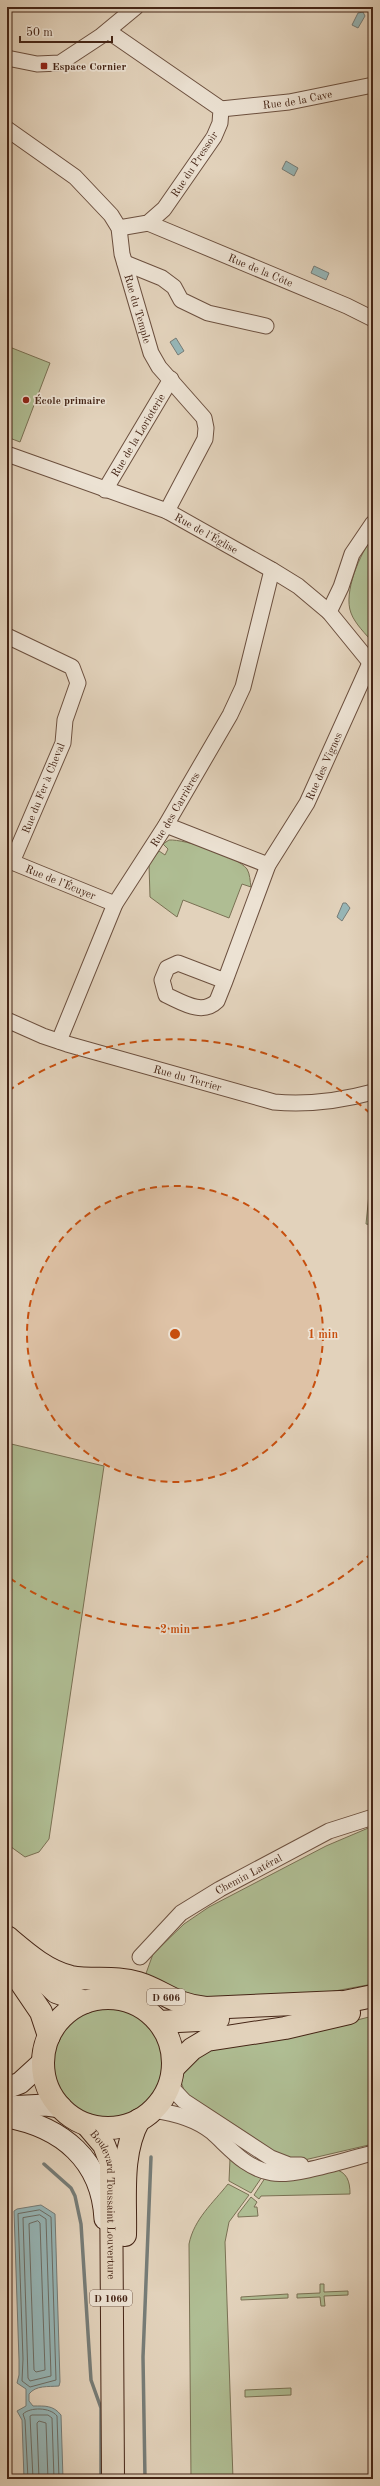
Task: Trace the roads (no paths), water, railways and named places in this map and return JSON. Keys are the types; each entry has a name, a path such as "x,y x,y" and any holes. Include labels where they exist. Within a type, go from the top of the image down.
{"main road":[{"name":"D 606","path":"7,1937 36,1961 55,1971 71,1977 126,1979 143,1984 174,2001 190,2006 206,2008 340,2002"},
{"path":"7,1943 56,1992 85,2002"},
{"path":"7,1962 41,2012 49,2036"},
{"name":"D 606","path":"159,2022 277,2015 373,1996"},
{"path":"171,2076 170,2044 159,2022 144,2009 125,2000 105,1998 85,2002 64,2016 49,2036 44,2062 45,2079 51,2094 61,2108 87,2125 116,2128 146,2115 171,2076 192,2049 207,2040 285,2028 343,2015 373,2004"},
{"path":"7,2088 20,2083 44,2062"},
{"path":"7,2107 46,2105 61,2108"},
{"name":"Boulevard Toussaint Louverture","path":"127,2479 124,2286 127,2153 131,2136 146,2115"},
{"path":"7,2117 31,2121 52,2131 72,2145 86,2161 99,2185 104,2211 111,2338"},
{"name":"Boulevard Toussaint Louverture","path":"87,2125 104,2145 111,2163 113,2479"}],"street":[{"path":"7,58 37,64 60,63 108,31 136,7"},
{"path":"108,31 221,109"},
{"name":"Rue de la Cave","path":"221,109 289,102 373,85"},
{"name":"Rue du Pressoir","path":"148,224 164,209 214,137 220,123 221,109"},
{"name":"Rue du Temple","path":"7,129 75,177 101,203 119,228 125,263 150,353 204,418 206,428 205,439 167,511"},
{"path":"119,228 148,224"},
{"name":"Rue de la Côte","path":"148,224 348,306 373,319"},
{"path":"125,263 162,278 174,288 181,300 208,313 266,326"},
{"name":"Rue de la Lorioterie","path":"104,490 171,379"},
{"name":"Rue de l'Église","path":"7,454 104,490 167,511 272,570 298,586 329,612 372,664"},
{"path":"329,612 341,587 352,554 373,523"},
{"name":"Rue des Carrières","path":"59,1041 115,904 166,826 216,743 242,687 272,570"},
{"name":"Rue du Fer à Cheval","path":"7,636 72,667 78,683 65,720 63,743 9,861"},
{"name":"Rue des Vignes","path":"224,981 268,865 307,803 372,664"},
{"path":"166,826 268,865"},
{"name":"Rue de l’Écuyer","path":"9,861 115,904"},
{"name":"Rue du Terrier","path":"7,1020 59,1041 274,1102 298,1104 323,1102 373,1092"},
{"name":"Chemin Latéral","path":"140,1957 181,1913 220,1889 329,1831 373,1817"},
{"path":"171,2076 184,2101 280,2162 294,2166 326,2164"},
{"path":"146,2115 190,2118 212,2132 224,2145 256,2168 286,2174 373,2153"}],"water":[{"path":"363,12 365,16 358,28 352,25 358,13"},
{"path":"286,161 298,168 294,176 282,169"},
{"path":"314,266 329,273 326,280 311,273"},
{"path":"176,338 184,351 178,355 170,342"},
{"path":"343,903 346,903 350,908 342,921 337,917"},
{"path":"41,2205 55,2214 60,2382 59,2386 35,2389 29,2394 29,2401 33,2406 45,2406 55,2409 61,2415 63,2479 24,2479 22,2420 17,2411 26,2406 26,2389 17,2383 19,2375 19,2360 14,2211 17,2209"}],"waterway":[{"path":"145,2479 143,2357 151,2157"},
{"path":"44,2164 71,2188 75,2196 81,2224 91,2380 101,2408 101,2479"}],"place":[{"name":"Espace Cornier","path":"44,66"},
{"name":"École primaire","path":"26,400"}]}
